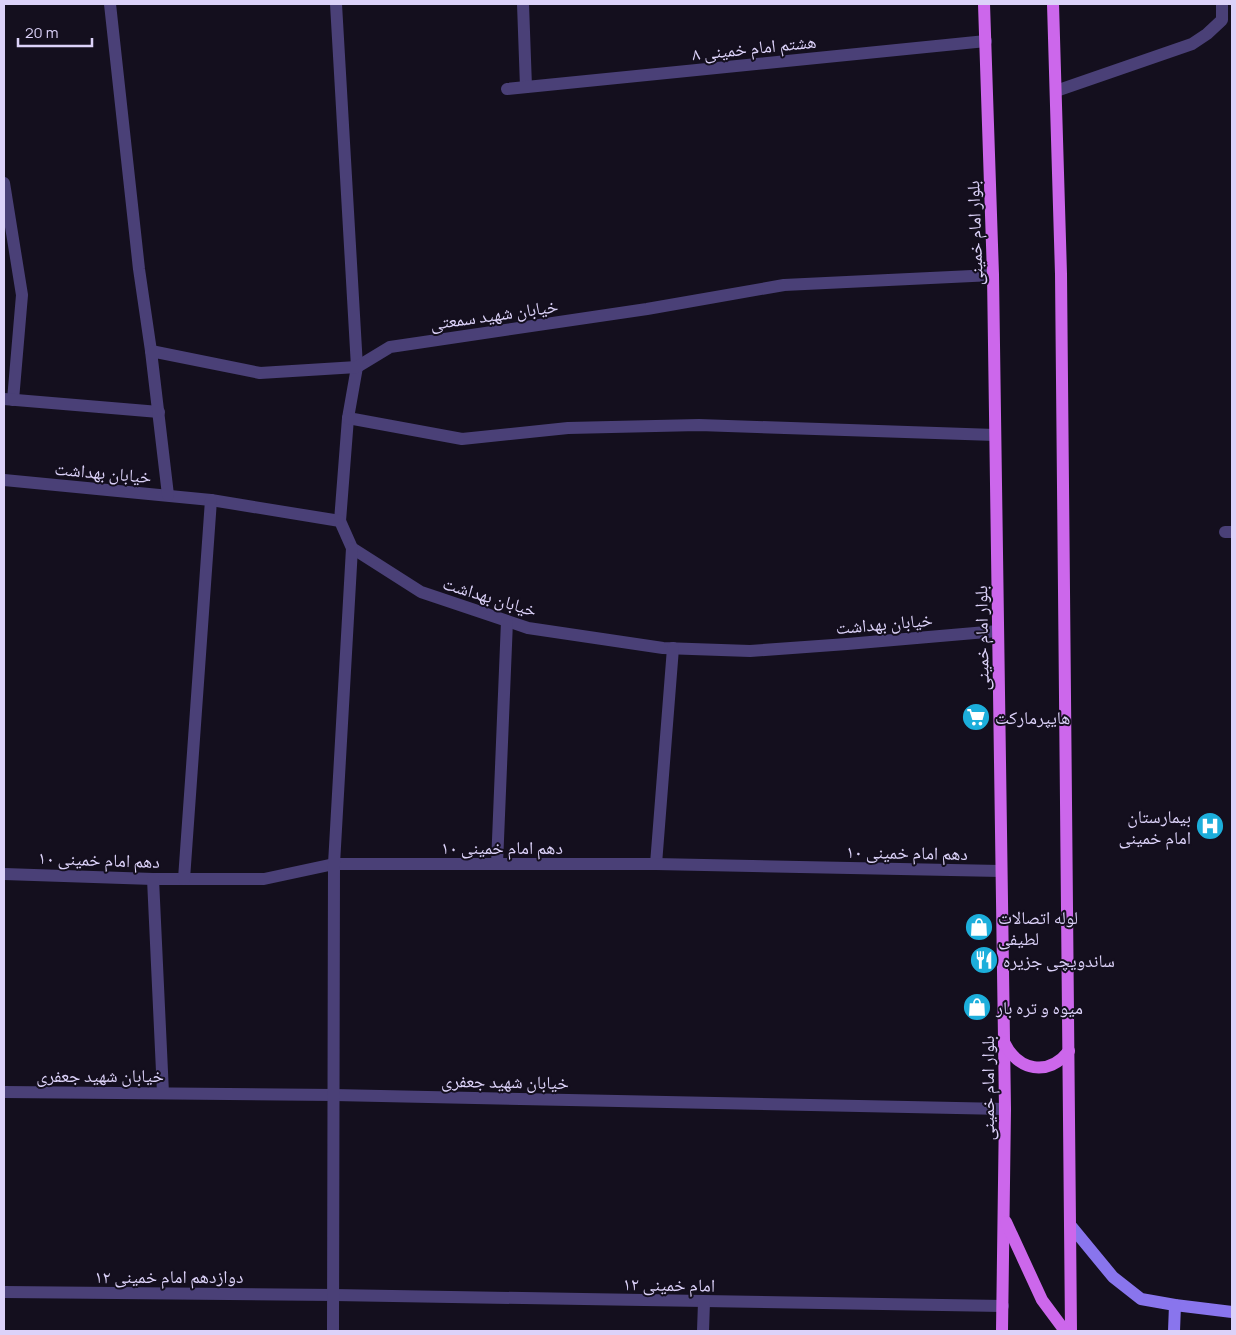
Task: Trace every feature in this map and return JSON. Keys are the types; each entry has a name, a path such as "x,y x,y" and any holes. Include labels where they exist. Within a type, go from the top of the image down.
{"main road":[{"name":"بلوار امام خمینی","path":"984,4 993,275 1005,1109 1002,1331"},
{"path":"1053,4 1061,274 1071,1331"},
{"path":"1004,1042 1016,1059 1025,1065 1035,1068 1055,1064 1063,1059 1069,1051"},
{"path":"1004,1218 1042,1300 1065,1331"}],"street":[{"path":"110,4 139,269 151,350 168,495"},
{"path":"333,1331 334,864 352,548 340,521 348,418 357,367 336,4"},
{"path":"523,4 526,87"},
{"path":"1056,90 1192,44 1207,34 1222,20 1222,4"},
{"name":"هشتم امام خمینی ۸","path":"507,89 986,41"},
{"path":"4,183 22,296 8,399 158,412"},
{"name":"خیابان شهید سمعتی","path":"151,350 260,373 357,367 390,347 647,309 784,285 993,275"},
{"path":"348,418 462,439 568,428 699,425 995,435"},
{"name":"خیابان بهداشت","path":"4,480 211,500 340,521"},
{"path":"184,879 211,500"},
{"name":"خیابان بهداشت","path":"352,548 421,592 528,628 672,648 750,650 847,644 998,630"},
{"path":"497,864 507,621"},
{"path":"656,864 672,648"},
{"name":"دهم امام خمینی ۱۰","path":"4,874 153,879 264,879 334,864 656,864 1001,871"},
{"path":"153,879 163,1092"},
{"name":"خیابان شهید جعفری","path":"4,1092 163,1092 1005,1109"},
{"path":"1071,1226 1113,1277 1141,1299 1175,1306 1232,1312"},
{"name":"دوازدهم امام خمینی ۱۲","path":"4,1292 334,1295"},
{"name":"امام خمینی ۱۲","path":"334,1295 1003,1306"},
{"path":"703,1331 704,1302"},
{"path":"1174,1331 1175,1306"}],"place":[{"name":"هایپرمارکت","path":"976,717"},
{"name":"بیمارستان امام خمینی","path":"1210,826"},
{"name":"لوله اتصالات لطیفی","path":"979,927"},
{"name":"ساندویچی جزیره","path":"984,960"},
{"name":"میوه و تره بار","path":"977,1007"}]}
